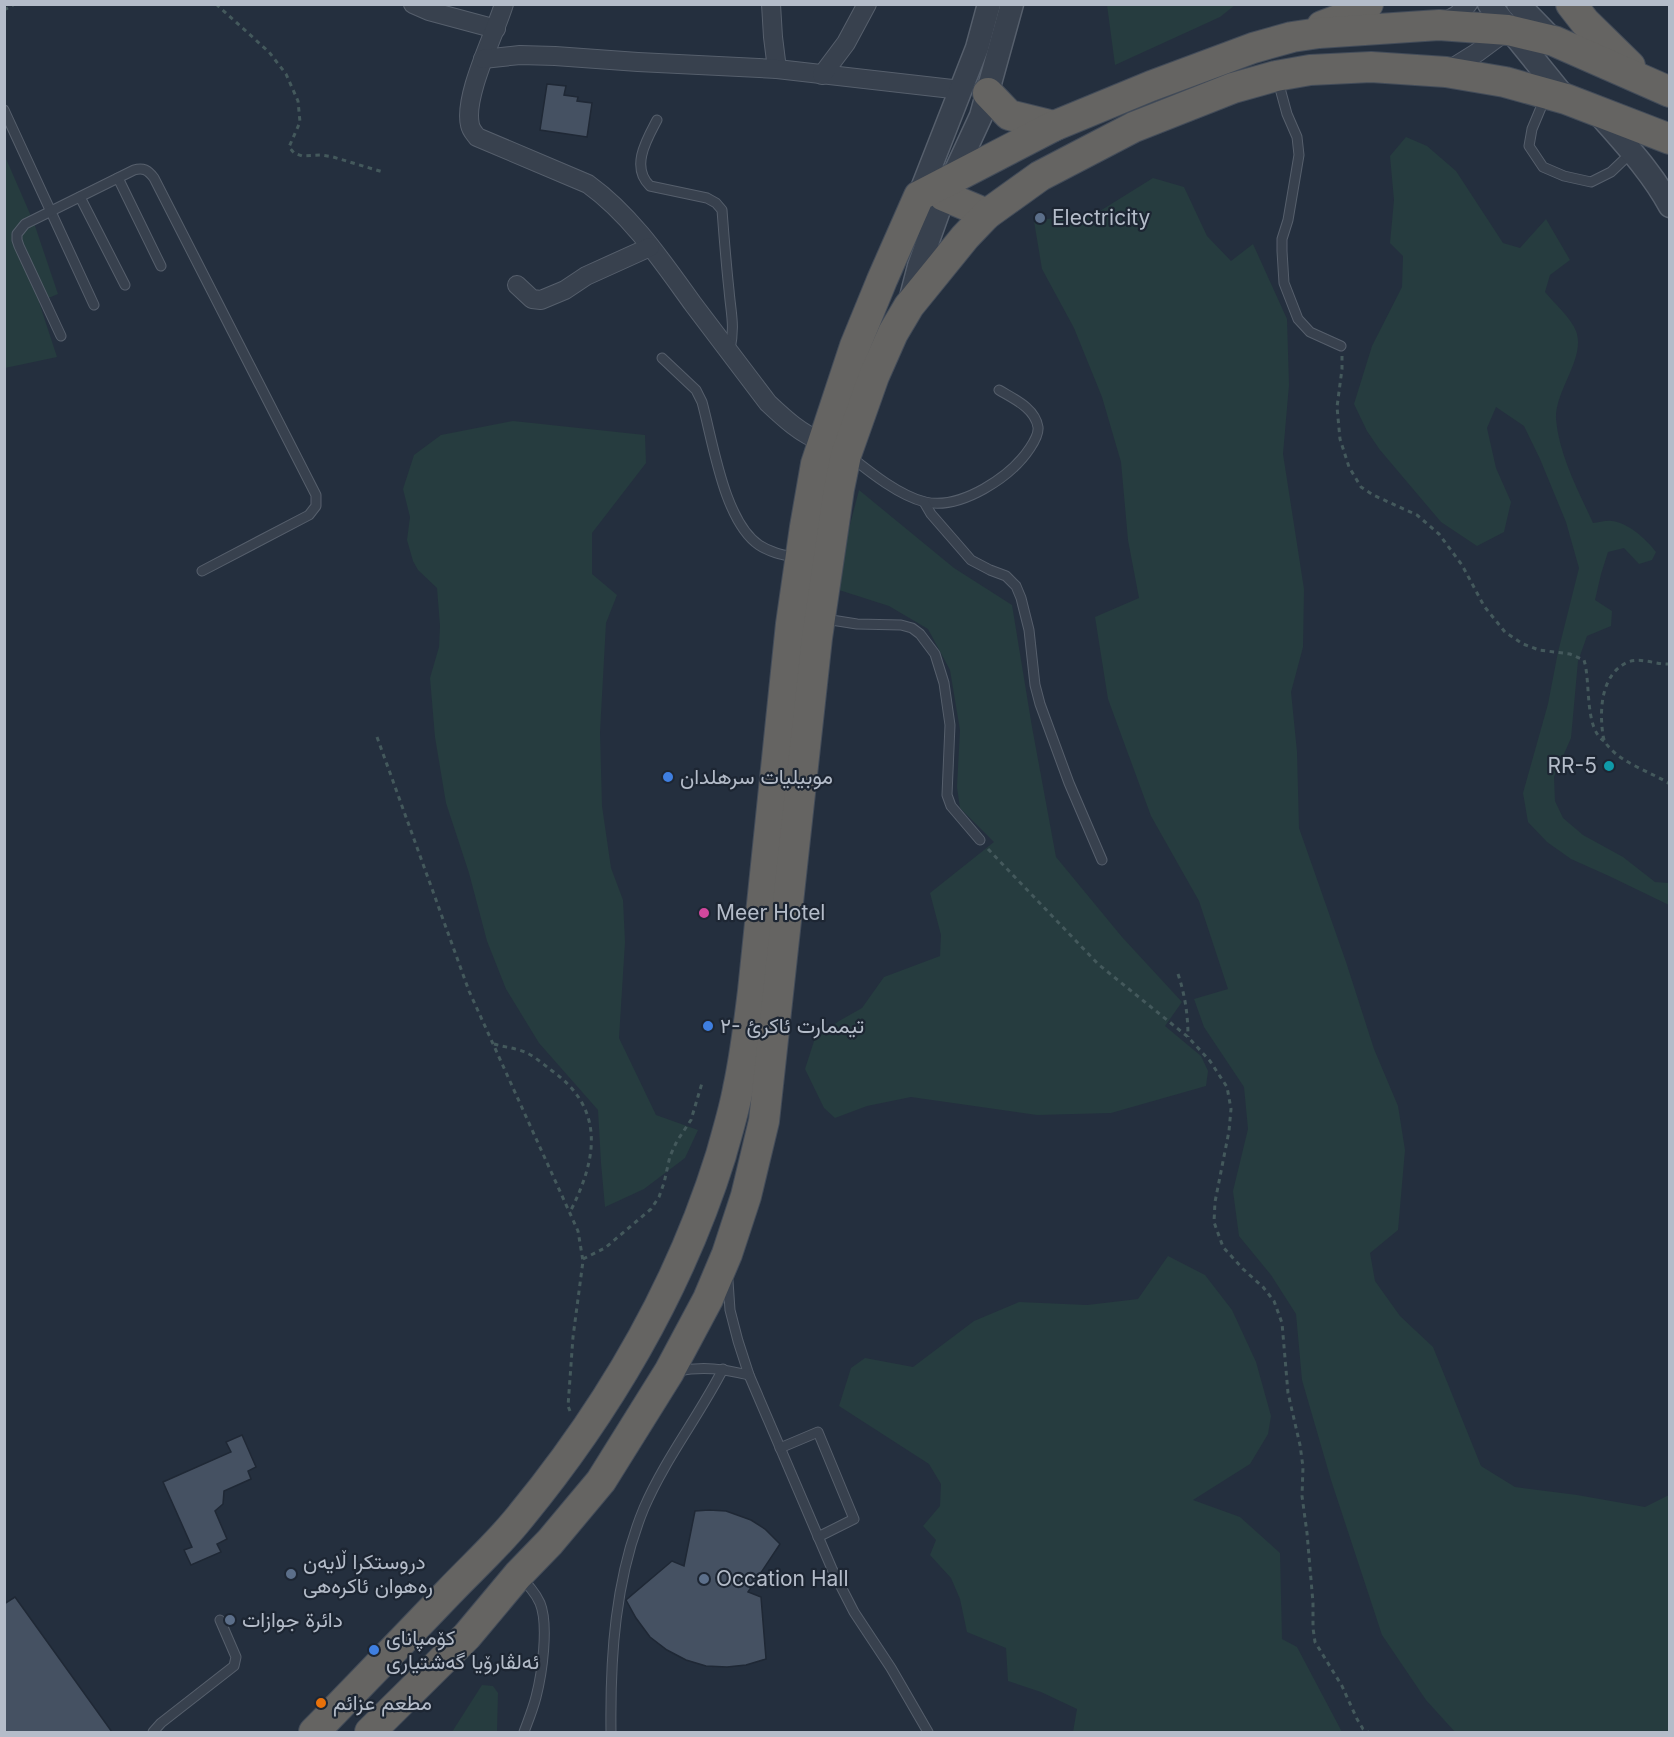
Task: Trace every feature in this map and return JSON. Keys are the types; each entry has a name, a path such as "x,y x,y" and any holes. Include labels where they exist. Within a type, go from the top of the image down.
{"highway":[{"path":"1292,37 1351,15 1368,4"},
{"path":"1571,4 1607,45 1658,88"},
{"path":"370,1732 467,1636 601,1481 669,1372 708,1299 728,1254 746,1196 764,1121 820,618 839,489 835,448 855,346 882,280 937,191 1054,126 1227,56 1272,42 1318,33 1439,25 1517,11 1554,41 1658,88"},
{"path":"314,1732 513,1525 580,1438 643,1337 686,1251 708,1194 738,1090 753,991 791,624 816,464 835,448 909,306 965,237 987,214 1040,176 1134,127 1233,88 1276,76 1310,70 1371,67 1446,72 1505,82 1557,96 1670,140"},
{"path":"974,91 1010,115 1054,126"},
{"path":"937,191 987,214"}],"street":[{"path":"413,4 429,11 496,29"},
{"path":"504,4 483,59 470,108 471,129 477,136 588,184 619,209 768,403 791,424 809,436 835,448"},
{"path":"771,4 772,37 777,69"},
{"path":"822,75 846,44 867,4"},
{"path":"937,191 981,116 974,91 977,48 990,4"},
{"path":"909,306 937,191 974,91 1012,4"},
{"path":"1439,25 1456,15 1468,4"},
{"path":"1489,4 1517,11"},
{"path":"1446,72 1478,52 1517,11"},
{"path":"1517,11 1557,96"},
{"path":"483,59 520,55 555,56 777,69 974,91"},
{"path":"1597,111 1654,180 1670,206"},
{"path":"517,285 532,299 541,300 565,290 585,276 650,247"}],"lane":[{"path":"1276,76 1287,114 1297,137 1299,155 1290,210 1282,238 1284,283 1298,319 1310,332 1341,346"},
{"path":"1557,96 1532,129 1529,146 1543,167 1564,176 1591,182 1611,172 1632,152"},
{"path":"4,110 94,305"},
{"path":"657,120 641,152 644,180 650,186 707,198 722,210 729,297 733,316 733,333 729,353"},
{"path":"4,126 19,144"},
{"path":"61,336 17,240 20,228 118,178 140,168 146,169 154,178 316,495 316,506 309,515 202,571"},
{"path":"118,178 162,266"},
{"path":"80,197 125,285"},
{"path":"662,358 696,390 702,402 726,496 743,531 758,545 775,553 800,558"},
{"path":"835,448 906,494 924,502 954,501 998,480 1024,458 1036,439 1038,428 1034,417 1023,404 999,390"},
{"path":"924,502 931,514 971,560 1006,576 1016,586 1029,630 1035,685 1040,704 1069,783 1102,860"},
{"path":"820,618 856,624 901,625 920,633 935,654 944,683 950,725 947,795 951,806 980,840"},
{"path":"728,1254 730,1310 749,1375 832,1569 854,1612 891,1668 928,1732"},
{"path":"669,1372 697,1367 723,1369 749,1375"},
{"path":"611,1732 610,1688 615,1628 621,1586 631,1543 645,1506 679,1442 723,1369"},
{"path":"780,1448 818,1432 854,1519 818,1537"},
{"path":"518,1575 533,1590 541,1605 544,1618 544,1644 536,1697 524,1732"},
{"path":"153,1732 161,1723 234,1666 236,1657 220,1620"}],"path":[{"path":"4,10 15,4"},
{"path":"216,4 269,52 286,74 298,101 300,122 289,147 294,153 302,156 333,157 383,172"},
{"path":"1341,346 1342,369 1337,407 1340,438 1348,467 1361,487 1417,515 1439,534 1462,565 1484,606 1505,632 1523,644 1539,650 1570,654 1584,660 1592,725 1597,736 1611,750 1670,784"},
{"path":"1604,741 1602,699 1607,684 1619,668 1630,661 1670,664"},
{"path":"377,737 469,991 578,1231 582,1259 568,1406 580,1438"},
{"path":"980,840 1098,964 1188,1037 1210,1061 1227,1087 1231,1109 1229,1131 1215,1202 1214,1222 1223,1247 1275,1301 1282,1323 1288,1393 1303,1467 1302,1496 1313,1603 1312,1628 1315,1642 1342,1686 1357,1719 1363,1729 1368,1732"},
{"path":"1178,974 1184,993 1188,1037"},
{"path":"494,1044 527,1053 562,1078 580,1097 590,1121 591,1151 583,1186 570,1212"},
{"path":"582,1259 606,1248 651,1209 659,1197 670,1156 691,1120 702,1083"}],"green space":[{"path":"1107,4 1235,5 1220,17 1115,65"},
{"path":"1406,137 1427,146 1456,171 1503,243 1520,248 1546,219 1570,260 1550,275 1545,292 1570,321 1576,331 1578,341 1574,363 1557,408 1556,419 1561,446 1593,523 1610,521 1625,525 1643,537 1656,552 1652,560 1639,564 1624,548 1608,552 1595,600 1612,611 1611,626 1587,636 1578,661 1571,738 1554,777 1555,801 1563,818 1583,835 1623,857 1655,882 1669,883 1669,905 1571,859 1547,842 1528,822 1523,793 1548,704 1558,652 1579,568 1566,522 1524,426 1496,407 1487,428 1496,468 1511,502 1504,532 1477,546 1441,522 1380,450 1367,431 1354,404 1372,346 1402,287 1403,256 1390,243 1394,200 1390,156"},
{"path":"4,154 34,223 58,294 39,302 57,357 5,368"},
{"path":"1153,178 1184,187 1207,236 1231,261 1253,244 1287,319 1289,385 1283,454 1304,589 1303,647 1291,692 1297,752 1299,828 1374,1049 1398,1106 1405,1150 1398,1230 1370,1253 1375,1281 1400,1316 1433,1347 1481,1466 1515,1487 1645,1507 1669,1495 1669,1732 1455,1732 1426,1700 1382,1635 1331,1480 1302,1380 1296,1314 1271,1275 1239,1236 1233,1191 1248,1129 1244,1087 1204,1027 1194,999 1228,989 1199,901 1151,816 1108,699 1095,617 1139,598 1128,540 1121,462 1102,397 1074,328 1042,269 1034,221 1100,211"},
{"path":"513,421 645,435 646,463 592,533 592,574 617,595 606,623 600,732 602,806 611,868 623,900 625,942 619,1038 656,1115 698,1130 685,1158 644,1189 605,1207 598,1110 539,1043 506,989 487,941 469,873 446,803 435,737 430,678 439,647 437,588 418,570 407,540 410,517 403,489 414,455 441,435"},
{"path":"859,490 954,568 1012,605 1056,857 1122,937 1182,1002 1165,1026 1201,1056 1208,1071 1206,1086 1111,1113 1037,1115 911,1097 867,1106 835,1118 824,1108 805,1069 815,1038 862,1008 884,977 940,956 941,935 930,893 994,842 960,808 957,787 960,730 950,670 928,629 889,606 839,590 845,544"},
{"path":"1168,1256 1205,1275 1232,1310 1256,1362 1271,1416 1268,1434 1250,1464 1193,1500 1240,1517 1280,1553 1282,1639 1297,1647 1342,1732 1073,1732 1077,1709 1041,1692 1008,1681 1006,1648 967,1632 960,1599 951,1578 930,1555 936,1540 923,1526 940,1506 941,1484 929,1464 839,1406 851,1368 865,1358 913,1367 974,1321 1019,1302 1087,1305 1138,1299"},
{"path":"482,1685 493,1686 498,1693 497,1732 452,1732"}],"building":[{"path":"547,84 566,86 564,95 578,97 577,101 592,103 587,137 540,130"},
{"path":"242,1435 256,1467 248,1471 251,1479 224,1491 223,1504 215,1511 227,1539 217,1544 221,1552 191,1565 184,1550 192,1547 163,1482 231,1452 226,1442"},
{"name":"Occation Hall","path":"695,1511 726,1511 751,1520 765,1529 780,1544 748,1592 761,1597 766,1659 746,1665 727,1667 706,1666 686,1660 667,1650 650,1637 626,1600 672,1561 684,1566"},
{"path":"15,1597 112,1732 4,1732 4,1604"}],"place":[{"name":"Electricity","path":"1040,218"},
{"name":"RR-5","path":"1609,766"},
{"name":"موبيليات سرهلدان","path":"668,777"},
{"name":"Meer Hotel","path":"704,913"},
{"name":"تيممارت ئاكرئ -٢","path":"708,1026"},
{"name":"دروستكرا ڵایەن رەهوان ئاكرەهی","path":"291,1574"},
{"name":"Occation Hall","path":"704,1579"},
{"name":"دائرة جوازات","path":"230,1620"},
{"name":"کۆمپانای ئەلڤارۆیا گەشتیاری","path":"374,1650"},
{"name":"مطعم عزائم","path":"321,1703"}]}
